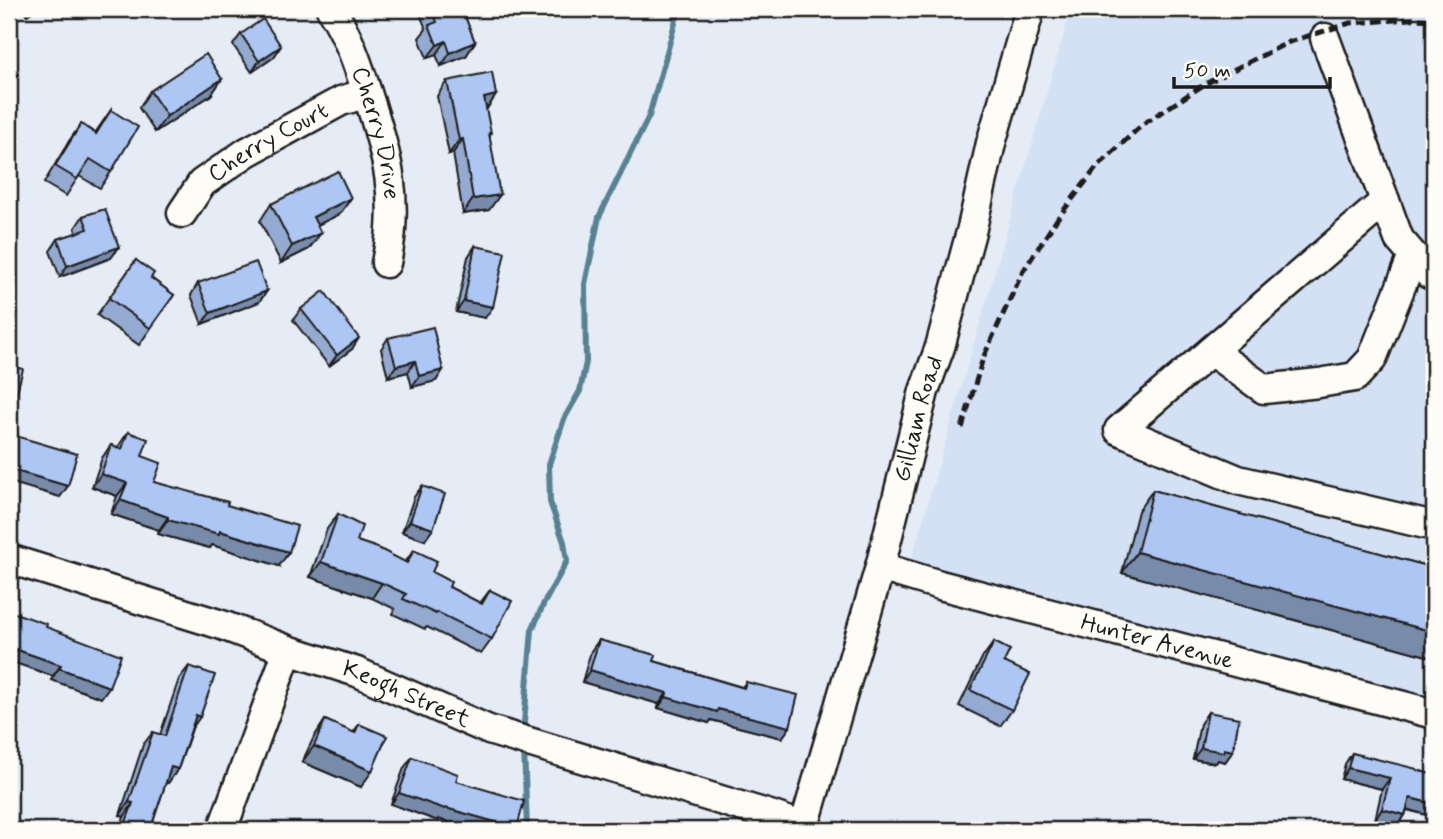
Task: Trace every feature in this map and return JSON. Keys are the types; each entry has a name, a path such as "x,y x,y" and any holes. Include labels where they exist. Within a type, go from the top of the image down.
{"street":[{"name":"Cherry Drive","path":"331,9 357,60 379,128 391,183 393,218 386,263"},
{"name":"Gilliam Road","path":"804,829 880,567 924,391 940,347 991,144 1030,9"},
{"path":"1325,38 1399,239 1429,274 1434,275"},
{"name":"Cherry Court","path":"182,213 202,183 247,152 341,101 367,93"},
{"path":"1385,201 1119,430 1238,480 1434,526"},
{"path":"1211,351 1264,389 1355,377 1372,359 1413,256"},
{"name":"Keogh Street","path":"9,559 222,625 357,672 489,730 773,816 804,829"},
{"name":"Hunter Avenue","path":"880,567 1434,714"},
{"path":"222,830 288,650"}],"shaded area":[{"path":"1071,9 1434,9 1434,702 910,564"}],"building":[{"path":"432,9 462,9 475,42 450,53 446,41 437,45 429,25 437,22"},
{"path":"263,19 281,46 259,61 241,34"},
{"path":"206,54 222,79 167,116 150,91"},
{"path":"492,72 496,95 484,98 500,195 473,199 463,139 459,140 447,81"},
{"path":"111,110 138,127 111,172 90,159 77,179 55,166 81,124 96,134"},
{"path":"338,171 351,198 313,217 321,233 292,246 271,204"},
{"path":"105,209 119,247 67,266 58,239 88,229 83,216"},
{"path":"475,246 505,252 493,307 464,301"},
{"path":"136,260 154,273 151,278 174,295 150,328 109,298"},
{"path":"256,262 267,291 210,313 198,283"},
{"path":"324,291 359,338 337,355 301,309"},
{"path":"433,327 443,370 419,376 415,361 396,366 388,338"},
{"path":"9,365 23,369 9,423"},
{"path":"128,432 148,439 142,456 161,463 154,482 228,502 227,505 297,526 289,552 220,531 219,534 168,520 168,517 120,500 127,483 101,474 111,445 122,449"},
{"path":"9,434 77,454 68,486 9,469"},
{"path":"422,486 445,494 433,529 410,521"},
{"path":"1153,490 1434,568 1434,632 1137,552"},
{"path":"338,514 362,526 357,541 407,563 414,550 437,561 432,572 451,582 449,587 482,604 490,590 512,601 492,639 403,599 406,594 382,583 321,562"},
{"path":"9,611 121,655 109,687 59,668 61,665 9,647"},
{"path":"599,640 656,655 654,661 744,688 746,682 798,695 790,727 718,709 717,712 666,697 667,693 590,670"},
{"path":"994,642 1010,650 1004,662 1030,674 1012,710 970,690"},
{"path":"189,666 215,675 200,717 196,715 178,769 171,767 151,828 156,830 123,830 133,803 129,802 153,732 165,736"},
{"path":"1208,712 1239,718 1233,751 1201,748"},
{"path":"325,720 355,733 359,724 387,736 372,771 314,746"},
{"path":"1352,753 1434,775 1434,804 1410,798 1405,815 1382,809 1390,778 1348,768"},
{"path":"412,757 458,774 456,781 524,801 517,828 445,809 399,793"}],"waterway":[{"path":"523,734 532,630 567,561 564,542 550,502 549,464 564,419 580,391 586,362 585,284 599,217 649,116 679,9"},
{"path":"524,748 527,830"}],"railway":[{"path":"1429,9 1434,10"},
{"path":"962,428 983,358 1022,273 1057,219 1097,167 1143,124 1205,84 1289,42 1350,23 1434,20"}]}
